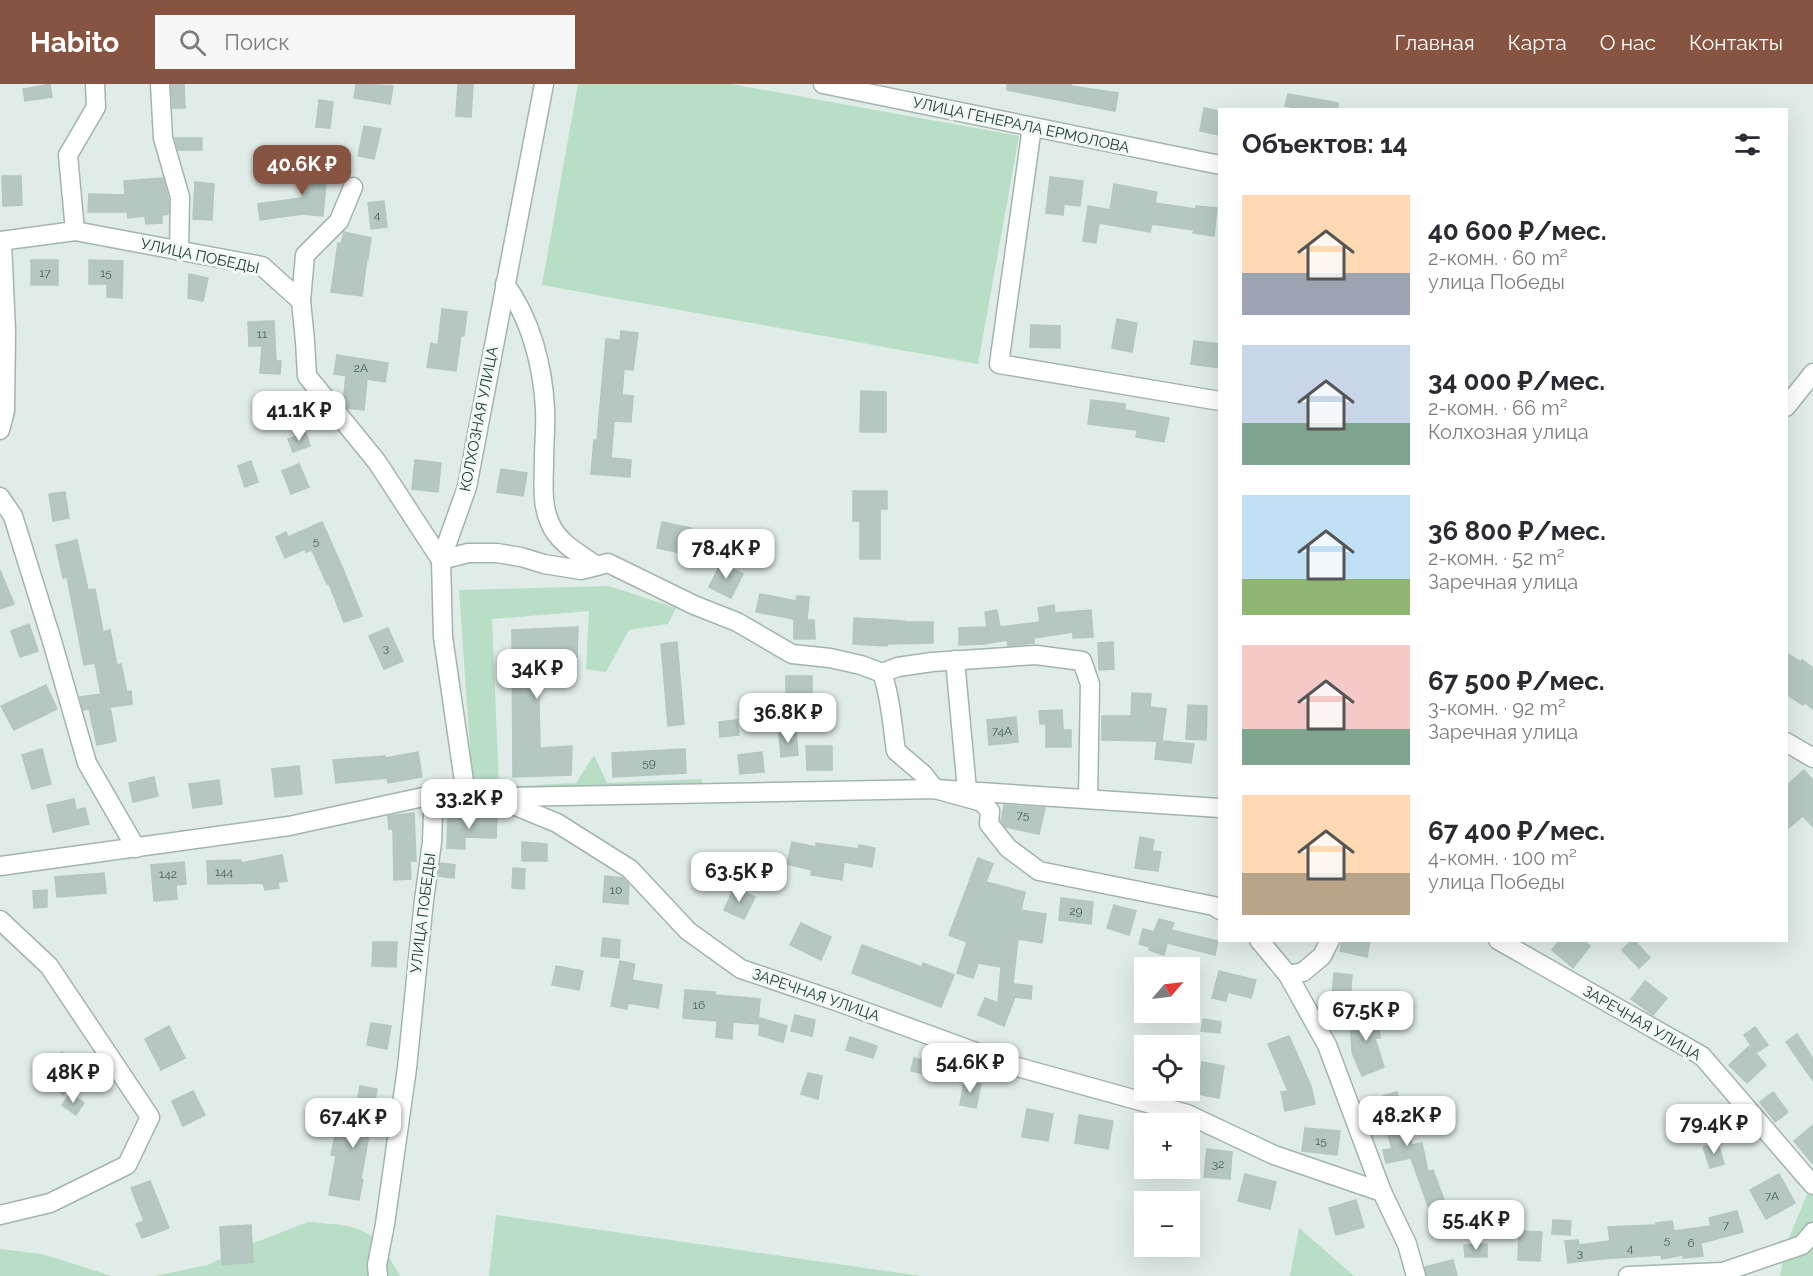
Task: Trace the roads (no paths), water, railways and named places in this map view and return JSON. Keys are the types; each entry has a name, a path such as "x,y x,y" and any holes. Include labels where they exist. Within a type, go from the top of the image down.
{"street":[{"path":"75,231 68,155 96,107 95,84"},
{"path":"160,84 163,138 180,197 179,251"},
{"name":"КОЛХОЗНАЯ УЛИЦА","path":"465,788 443,637 441,560 467,487 544,84"},
{"name":"УЛИЦА ГЕНЕРАЛА ЕРМОЛОВА","path":"823,84 1218,165"},
{"path":"1032,127 999,364 1218,401"},
{"path":"353,187 339,221 305,255 301,301 307,376 377,462 441,560 468,553 497,553 581,570 608,563 694,605 737,622 792,654 830,658 861,665 882,673 898,667 932,662 1036,655 1082,661 1090,684 1088,798"},
{"name":"УЛИЦА ПОБЕДЫ","path":"0,430 5,411 6,331 1,242 75,231 262,266 301,301"},
{"path":"506,284 514,295 529,329 541,370 545,409 544,506 550,525 567,545 597,566"},
{"path":"1788,404 1813,373"},
{"path":"0,497 13,516 87,763 136,848"},
{"path":"955,660 967,790"},
{"path":"882,673 889,692 890,716 896,751 923,774 935,789"},
{"path":"1788,743 1813,758"},
{"path":"0,866 289,826 465,788"},
{"name":"УЛИЦА ПОБЕДЫ","path":"378,1276 377,1265 407,1068 432,842 433,813 465,788"},
{"name":"ЗАРЕЧНАЯ УЛИЦА","path":"465,788 494,797 557,823 630,869 688,931 741,969 1014,1066 1186,1114 1274,1155 1382,1192"},
{"name":"ЗАРЕЧНАЯ УЛИЦА","path":"494,797 935,789 1218,808"},
{"name":"ЗАРЕЧНАЯ УЛИЦА","path":"935,789 982,802 990,811 989,824 1008,848 1039,871 1218,909"},
{"path":"0,920 49,966 150,1117 127,1165 50,1203 0,1215"},
{"path":"1261,942 1288,975 1327,1045 1382,1192 1407,1244 1416,1276"},
{"path":"1288,975 1304,972 1323,956 1329,942"},
{"name":"ЗАРЕЧНАЯ УЛИЦА","path":"1502,942 1702,1056 1813,1185"},
{"path":"1628,1276 1723,1272 1802,1245 1813,1232"}]}
